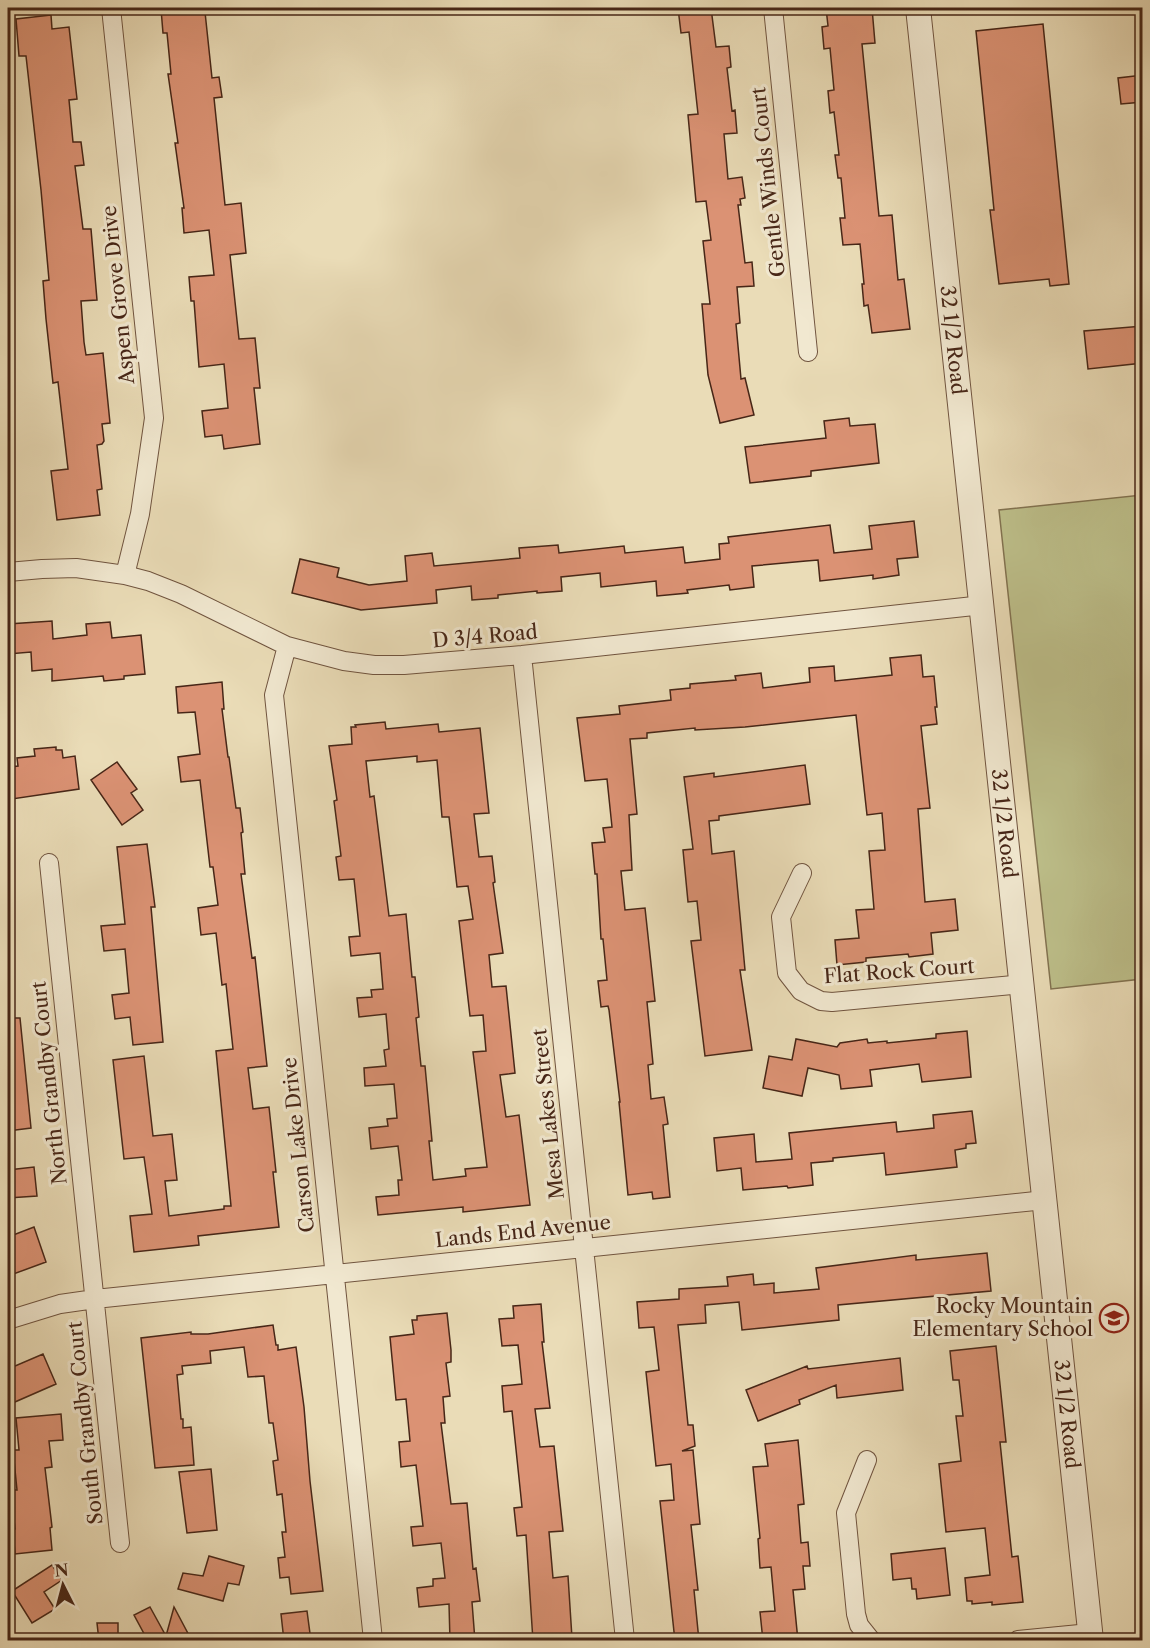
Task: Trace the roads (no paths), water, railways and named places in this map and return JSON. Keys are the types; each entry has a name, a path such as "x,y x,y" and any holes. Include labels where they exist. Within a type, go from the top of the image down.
{"street":[{"name":"Aspen Grove Drive","path":"111,8 154,418 140,514 124,576"},
{"name":"Gentle Winds Court","path":"773,8 808,352"},
{"name":"32 1/2 Road","path":"918,8 1091,1637"},
{"name":"D 3/4 Road","path":"8,572 76,568 148,581 181,594 287,646 325,657 374,665 404,666 522,655 983,605"},
{"name":"Carson Lake Drive","path":"287,646 274,695 373,1641"},
{"name":"Mesa Lakes Street","path":"522,655 625,1641"},
{"name":"North Grandby Court","path":"49,863 94,1299"},
{"name":"Flat Rock Court","path":"802,873 781,917 787,973 801,992 810,998 832,1002 1023,984"},
{"name":"Lands End Avenue","path":"8,1320 60,1304 94,1299 1045,1200"},
{"name":"South Grandby Court","path":"94,1299 120,1544"},
{"path":"867,1460 846,1513 856,1614 859,1625 871,1641"},
{"path":"1018,1641 1091,1637"}],"place":[{"name":"Rocky Mountain Elementary School","path":"1114,1318"}]}
